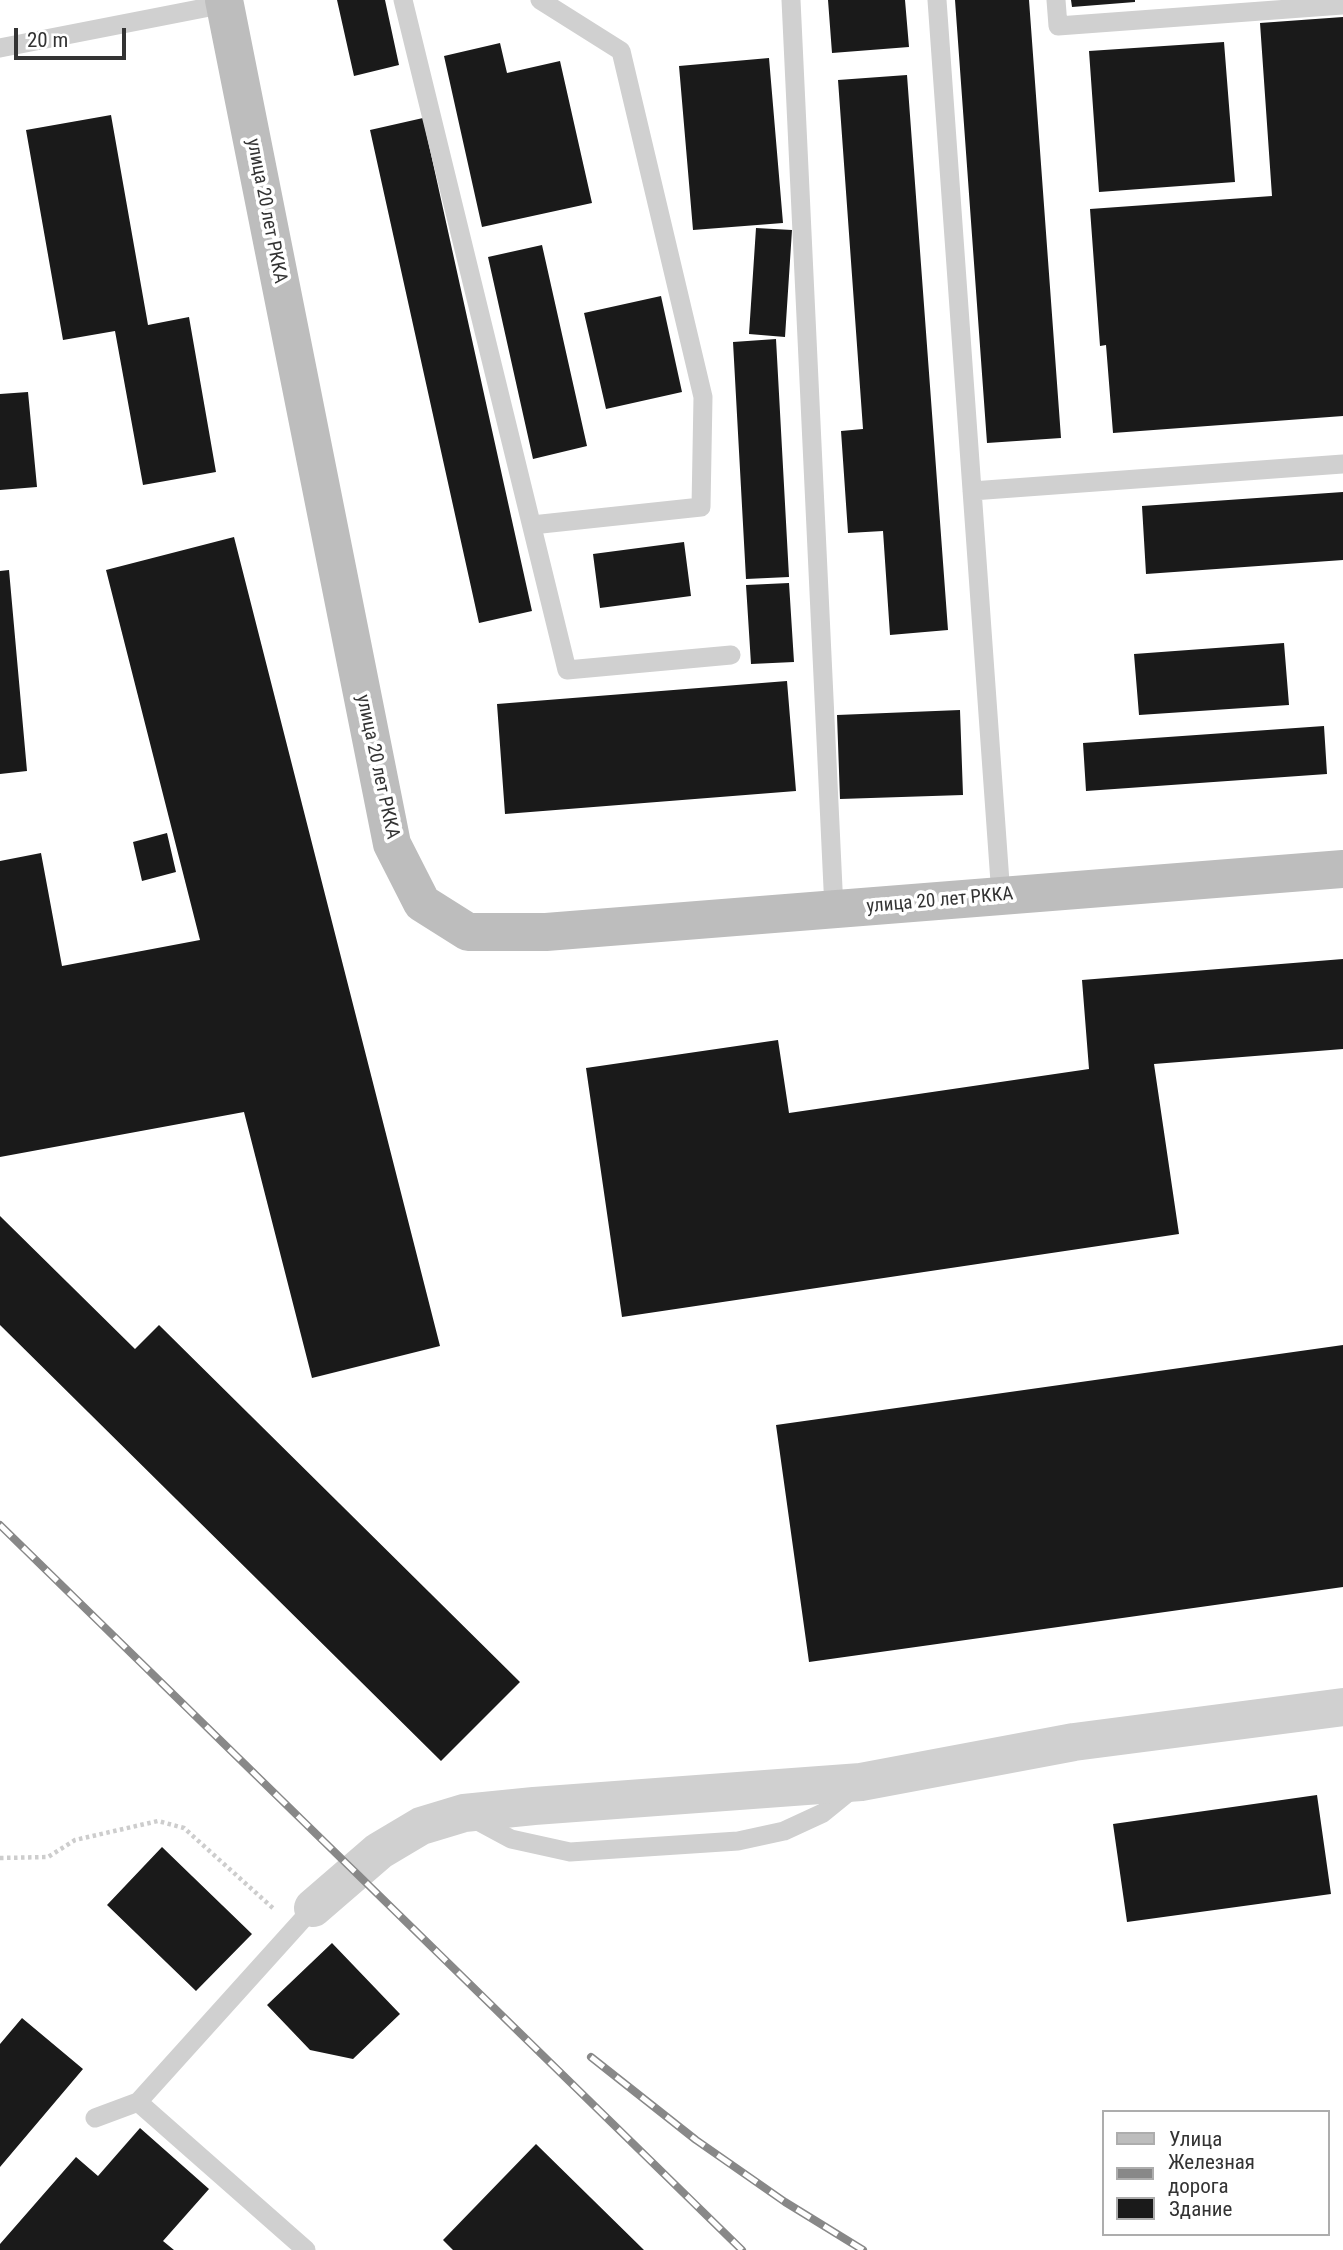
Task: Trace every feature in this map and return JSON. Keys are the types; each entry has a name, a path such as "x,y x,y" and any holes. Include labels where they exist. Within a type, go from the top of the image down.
{"main road":[{"name":"улица 20 лет РККА","path":"224,2 392,844 422,903 468,932 546,932 1343,869"}],"street":[{"path":"304,1918 379,1851 421,1826 464,1813 861,1782 1074,1742 1343,1707"}],"lane":[{"path":"402,0 567,670 731,654"},
{"path":"532,525 701,507 703,411 703,397 621,51 540,0"},
{"path":"791,0 834,909"},
{"path":"937,0 1001,896"},
{"path":"1056,0 1058,26 1343,5"},
{"path":"0,48 224,2"},
{"path":"972,491 1343,464"},
{"path":"464,1813 511,1839 570,1852 738,1841 784,1831 824,1813 861,1782"},
{"path":"95,2118 138,2102 304,1918"},
{"path":"138,2102 306,2250"}],"path":[{"path":"0,1858 48,1857 75,1840 158,1821 184,1828 304,1918"}],"building":[{"path":"337,0 385,0 399,65 354,76"},
{"path":"828,0 905,0 909,47 832,53"},
{"path":"955,0 1029,0 1061,438 987,443"},
{"path":"1071,0 1135,0 1135,2 1072,7"},
{"path":"1343,17 1343,416 1113,433 1106,345 1100,346 1090,209 1272,196 1260,23"},
{"path":"1224,42 1235,182 1099,192 1089,51"},
{"path":"500,43 507,73 560,61 592,203 482,227 444,56"},
{"path":"769,58 783,223 693,230 679,66"},
{"path":"907,75 948,630 890,635 883,531 848,533 841,431 863,429 838,80"},
{"path":"111,115 148,325 189,317 216,472 143,485 115,331 63,340 26,130"},
{"path":"423,118 532,611 479,623 370,130"},
{"path":"756,228 792,230 785,337 749,334"},
{"path":"542,245 587,446 533,459 488,257"},
{"path":"661,296 682,392 606,409 584,313"},
{"path":"776,339 789,577 746,579 733,342"},
{"path":"28,392 37,487 0,490 0,394"},
{"path":"1343,492 1343,560 1146,574 1142,506"},
{"path":"234,537 440,1346 312,1378 244,1112 0,1157 0,861 41,853 62,966 200,940 106,570"},
{"path":"684,542 691,596 600,608 593,554"},
{"path":"9,570 27,771 0,774 0,571"},
{"path":"789,583 794,662 751,664 746,585"},
{"path":"1284,643 1289,705 1139,715 1134,654"},
{"path":"787,681 796,791 505,814 497,704"},
{"path":"960,710 963,795 840,799 837,715"},
{"path":"1324,726 1327,774 1086,791 1083,743"},
{"path":"167,833 176,872 142,881 133,842"},
{"path":"1343,959 1343,1049 1154,1064 1179,1234 622,1317 586,1068 778,1040 789,1113 1089,1069 1082,980"},
{"path":"0,1216 135,1349 159,1325 520,1682 441,1761 0,1325"},
{"path":"1343,1345 1343,1587 809,1662 776,1425"},
{"path":"1317,1795 1331,1894 1127,1922 1113,1824"},
{"path":"162,1847 252,1934 196,1991 107,1905"},
{"path":"332,1943 400,2014 353,2059 310,2050 267,2005"},
{"path":"22,2018 83,2069 0,2167 0,2044"},
{"path":"140,2128 209,2189 163,2241 174,2250 0,2250 0,2244 76,2157 98,2176"},
{"path":"536,2144 644,2250 453,2250 443,2240"}],"railway":[{"path":"0,1525 742,2250"},
{"path":"591,2057 696,2140 785,2202 863,2250"}]}
